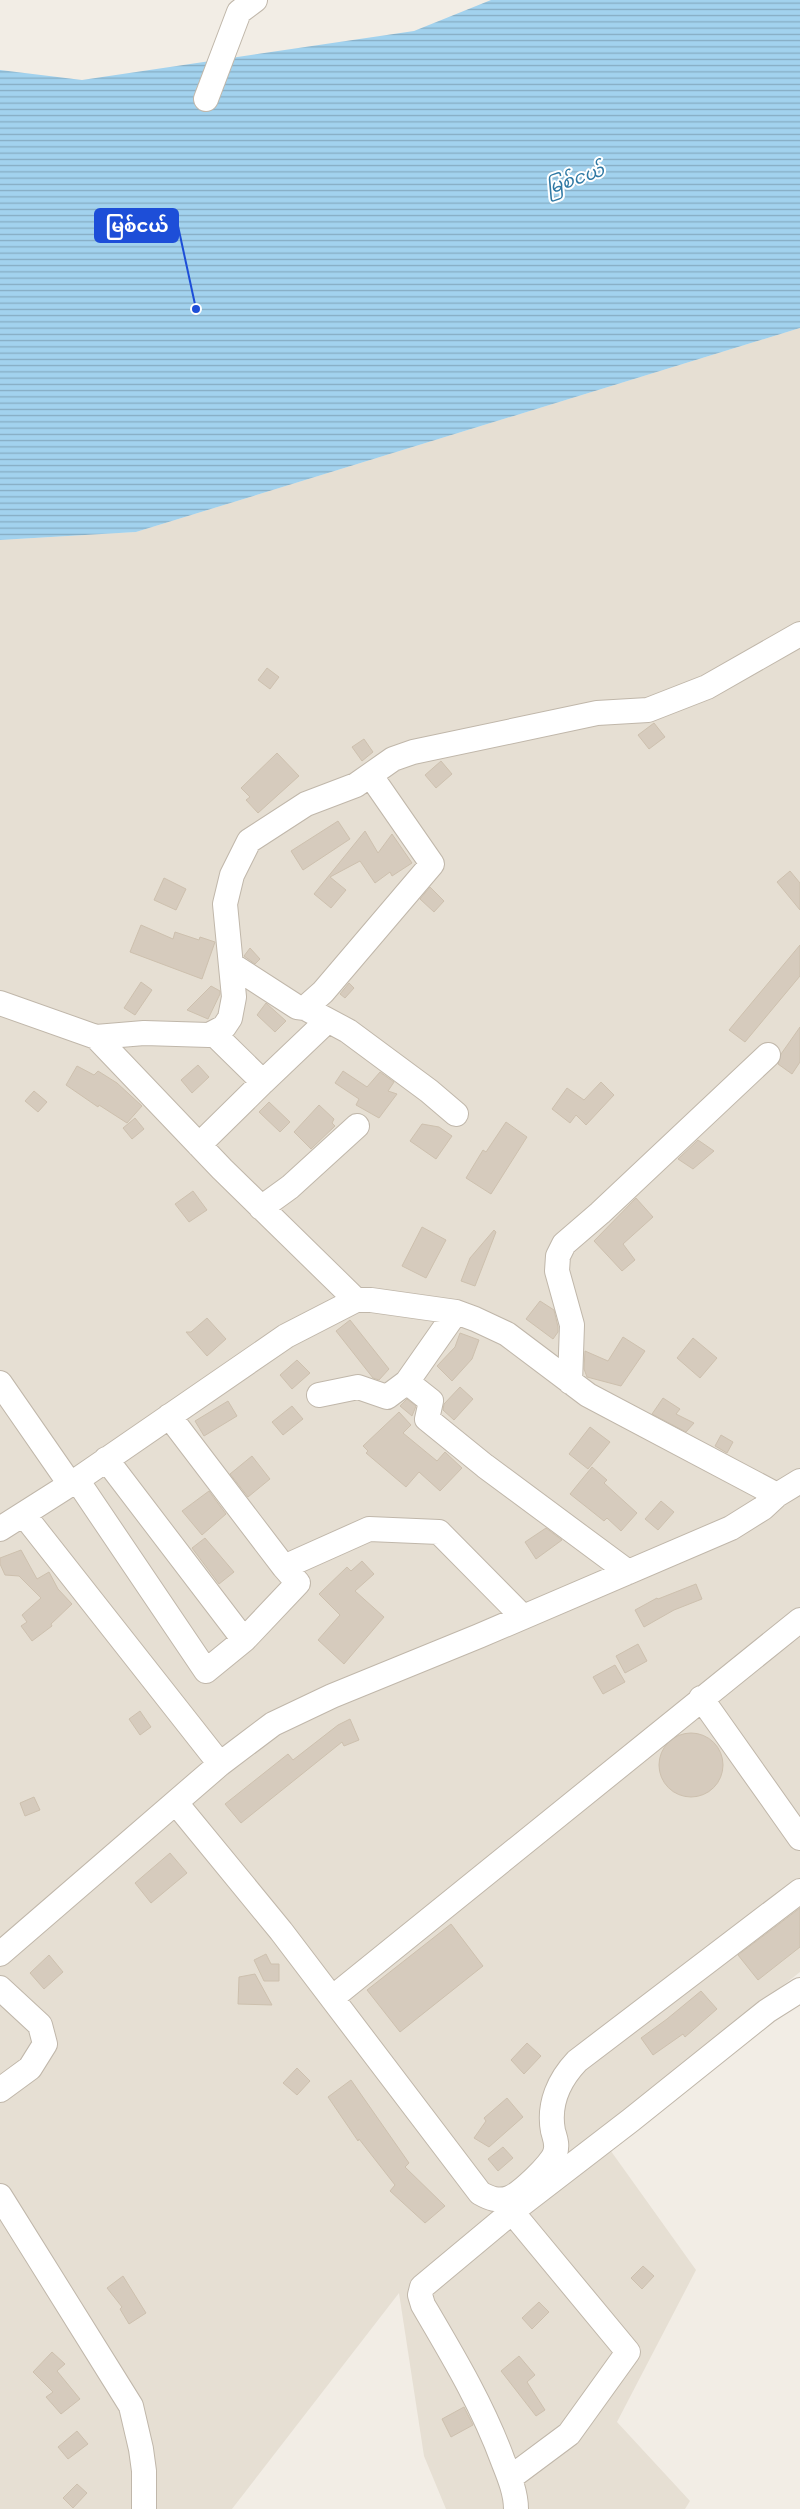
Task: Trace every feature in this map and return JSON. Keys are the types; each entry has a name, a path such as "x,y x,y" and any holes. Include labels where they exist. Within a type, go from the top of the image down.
{"street":[{"path":"206,99 239,12 256,0"},
{"path":"0,1003 96,1037 144,1033 192,1035 214,1033 224,1027 230,1018 234,997 225,904 232,875 249,841 306,804 356,785 393,759 414,752 597,713 648,710 707,687 800,634"},
{"path":"305,1008 323,992 432,864 371,776"},
{"path":"232,965 297,1007 305,1008 348,1031 456,1114"},
{"path":"199,1145 327,1021"},
{"path":"214,1033 264,1082"},
{"path":"96,1037 261,1208 356,1300"},
{"path":"570,1382 572,1325 557,1271 558,1256 564,1244 600,1213 768,1055"},
{"path":"261,1208 290,1187 357,1126"},
{"path":"0,1529 73,1482 286,1336 356,1300 371,1300 456,1312 506,1334 570,1382 613,1409 778,1495"},
{"path":"319,1395 358,1387 387,1397 407,1382 456,1312"},
{"path":"407,1382 431,1401 427,1419 485,1466 628,1572"},
{"path":"0,1383 73,1482 206,1671 244,1640 298,1583 169,1416"},
{"path":"106,1459 244,1640"},
{"path":"0,1954 220,1764 273,1724 731,1528 800,1481"},
{"path":"24,1515 220,1764"},
{"path":"284,1567 369,1529 439,1532 522,1616"},
{"path":"332,1998 701,1698 800,1620"},
{"path":"701,1698 800,1838"},
{"path":"176,1803 281,1931 480,2193 492,2199 507,2199 517,2193 547,2166 555,2154 556,2142 552,2116 557,2088 566,2072 577,2061 800,1890"},
{"path":"0,1988 40,2025 45,2044 30,2068 0,2090"},
{"path":"516,2509 510,2478 492,2431 469,2383 424,2305 420,2295 422,2288 512,2212 767,2011 800,1990"},
{"path":"0,2196 131,2406 144,2471 144,2509"},
{"path":"510,2478 569,2434 628,2352 512,2212"}],"shaded area":[{"path":"800,328 800,1972 598,2133 696,2270 617,2422 690,2501 685,2509 446,2509 424,2456 399,2293 232,2509 0,2509 0,540 136,532"}],"water":[{"path":"491,0 800,0 800,328 136,532 0,540 0,70 82,80 414,31"}],"building":[{"path":"267,668 279,677 270,689 258,680"},
{"path":"654,723 665,737 649,749 638,735"},
{"path":"364,739 373,752 362,761 352,747"},
{"path":"277,753 299,776 258,813 246,800 250,797 241,788"},
{"path":"441,761 452,774 436,788 425,775"},
{"path":"338,821 350,839 303,870 291,851"},
{"path":"365,831 378,853 392,834 412,863 392,876 390,872 375,883 360,861 330,877 346,890 331,908 314,894"},
{"path":"790,871 800,883 800,910 777,882"},
{"path":"164,878 186,889 176,910 154,900"},
{"path":"430,887 444,901 434,912 420,899"},
{"path":"141,925 173,939 175,932 199,940 200,937 215,942 202,979 130,952"},
{"path":"800,945 800,976 745,1042 729,1030"},
{"path":"250,948 260,959 255,964 244,956"},
{"path":"141,982 152,990 135,1015 124,1008"},
{"path":"349,983 354,988 345,998 340,994"},
{"path":"211,986 220,991 220,994 208,1019 187,1010"},
{"path":"266,1003 286,1021 275,1032 257,1015"},
{"path":"800,1027 800,1062 792,1074 778,1064 781,1054"},
{"path":"198,1065 209,1077 192,1093 181,1080"},
{"path":"77,1066 94,1075 98,1071 117,1083 142,1106 127,1123 99,1105 98,1107 66,1085"},
{"path":"343,1071 367,1087 380,1072 394,1082 388,1091 397,1094 379,1118 356,1105 359,1099 335,1083"},
{"path":"601,1082 614,1095 586,1125 576,1115 570,1123 552,1109 567,1088 584,1100"},
{"path":"34,1091 47,1102 38,1112 25,1101"},
{"path":"269,1102 290,1122 280,1132 259,1112"},
{"path":"319,1105 334,1119 332,1123 335,1126 311,1149 294,1132"},
{"path":"135,1118 144,1129 132,1139 123,1128"},
{"path":"506,1122 527,1137 491,1194 466,1178 483,1150 486,1152"},
{"path":"422,1124 439,1127 452,1136 436,1159 410,1141"},
{"path":"698,1140 714,1151 693,1169 678,1159"},
{"path":"193,1191 207,1210 189,1222 175,1204"},
{"path":"636,1198 653,1217 623,1244 635,1260 622,1271 594,1241"},
{"path":"422,1227 446,1240 426,1278 402,1266"},
{"path":"494,1230 496,1232 475,1286 461,1281 470,1258"},
{"path":"540,1301 554,1310 558,1332 553,1339 526,1319"},
{"path":"207,1318 226,1339 207,1356 186,1332 191,1332"},
{"path":"350,1320 389,1369 379,1380 373,1378 336,1331"},
{"path":"460,1333 479,1340 472,1359 452,1381 437,1366 455,1347"},
{"path":"623,1337 645,1351 621,1386 587,1377 584,1369 585,1351 608,1361"},
{"path":"693,1338 717,1358 700,1378 677,1358"},
{"path":"297,1360 310,1373 292,1389 280,1375"},
{"path":"460,1387 473,1399 454,1420 443,1410 444,1404"},
{"path":"663,1398 680,1409 676,1414 694,1423 686,1432 652,1414"},
{"path":"407,1399 416,1406 412,1416 400,1406"},
{"path":"228,1401 237,1416 204,1436 195,1421"},
{"path":"292,1406 303,1419 283,1435 272,1422"},
{"path":"399,1412 411,1425 403,1433 437,1461 445,1452 462,1468 440,1491 419,1472 406,1487 366,1453 368,1451 363,1446"},
{"path":"590,1427 610,1442 588,1469 569,1454"},
{"path":"721,1435 733,1442 727,1453 715,1446"},
{"path":"252,1456 270,1479 248,1497 230,1474"},
{"path":"592,1467 607,1480 604,1483 637,1513 621,1531 607,1518 604,1521 570,1494"},
{"path":"209,1491 226,1514 202,1535 182,1511"},
{"path":"661,1501 674,1512 658,1530 645,1519"},
{"path":"546,1528 562,1540 536,1559 525,1542"},
{"path":"205,1538 234,1572 219,1584 192,1548"},
{"path":"21,1550 37,1579 49,1572 58,1589 72,1604 51,1624 52,1626 32,1641 21,1626 27,1622 22,1615 41,1598 19,1576 5,1575 0,1564 0,1558"},
{"path":"362,1561 374,1574 355,1591 384,1617 344,1664 318,1640 340,1615 319,1594 347,1567 351,1571"},
{"path":"696,1584 702,1599 674,1610 644,1627 635,1610 657,1598"},
{"path":"638,1644 647,1661 625,1673 616,1656"},
{"path":"615,1665 625,1682 603,1694 593,1677"},
{"path":"140,1711 151,1727 140,1735 129,1719"},
{"path":"350,1719 359,1740 344,1746 342,1742 241,1823 225,1804 288,1754 293,1760 338,1725"},
{"path":"691,1733 703,1735 714,1742 721,1753 723,1765 721,1777 714,1788 703,1795 691,1797 679,1795 668,1788 661,1777 659,1765 661,1753 668,1742 679,1735"},
{"path":"34,1797 40,1810 25,1816 20,1803"},
{"path":"170,1853 187,1873 151,1903 135,1883"},
{"path":"800,1908 800,1947 758,1980 738,1955"},
{"path":"451,1924 483,1966 400,2032 367,1990"},
{"path":"266,1954 271,1964 279,1964 279,1981 264,1981 254,1960"},
{"path":"49,1955 63,1972 44,1989 30,1973"},
{"path":"255,1974 272,2005 238,2004 239,1977"},
{"path":"701,1991 717,2009 685,2037 683,2034 653,2055 641,2038"},
{"path":"527,2043 541,2056 524,2074 511,2060"},
{"path":"297,2068 310,2081 297,2095 283,2083"},
{"path":"351,2080 409,2163 405,2167 445,2206 425,2223 390,2191 395,2185 359,2139 358,2141 328,2097"},
{"path":"507,2098 523,2117 489,2147 474,2138 486,2121 484,2118"},
{"path":"503,2147 513,2158 498,2171 488,2159"},
{"path":"643,2266 654,2276 642,2289 631,2278"},
{"path":"123,2276 146,2313 129,2324 120,2309 122,2307 107,2288"},
{"path":"539,2302 549,2312 532,2329 522,2318"},
{"path":"52,2352 65,2364 57,2371 80,2399 61,2414 46,2397 53,2392 33,2372"},
{"path":"519,2356 535,2375 527,2382 545,2410 536,2416 501,2371"},
{"path":"464,2407 473,2425 451,2437 442,2419"},
{"path":"77,2431 88,2444 68,2459 58,2447"},
{"path":"77,2484 87,2493 73,2508 63,2498"}],"place":[{"name":"မြစ်ငယ်","path":"196,309"}]}
